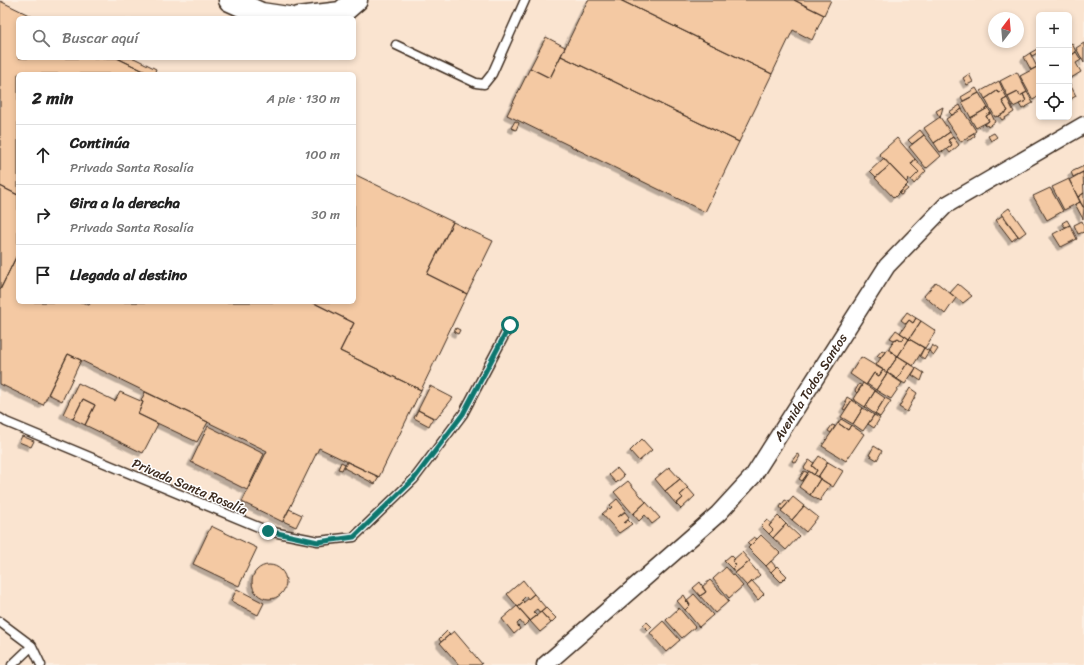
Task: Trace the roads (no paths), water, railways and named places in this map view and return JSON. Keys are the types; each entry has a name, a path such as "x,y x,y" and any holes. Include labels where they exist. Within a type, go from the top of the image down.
{"street":[{"path":"230,0 261,14 274,16"},
{"path":"316,16 341,13 356,0"},
{"name":"Avenida Todos Santos","path":"545,665 718,514 754,476 887,266 946,205 1084,125"}],"lane":[{"path":"396,45 476,83 484,84 492,74 525,0"},
{"name":"Privada Santa Rosalía","path":"0,418 6,422 122,471 268,531 318,542 354,537 414,479 463,414 510,325"},
{"path":"0,622 32,646 41,665"},
{"path":"12,665 32,646"}]}
